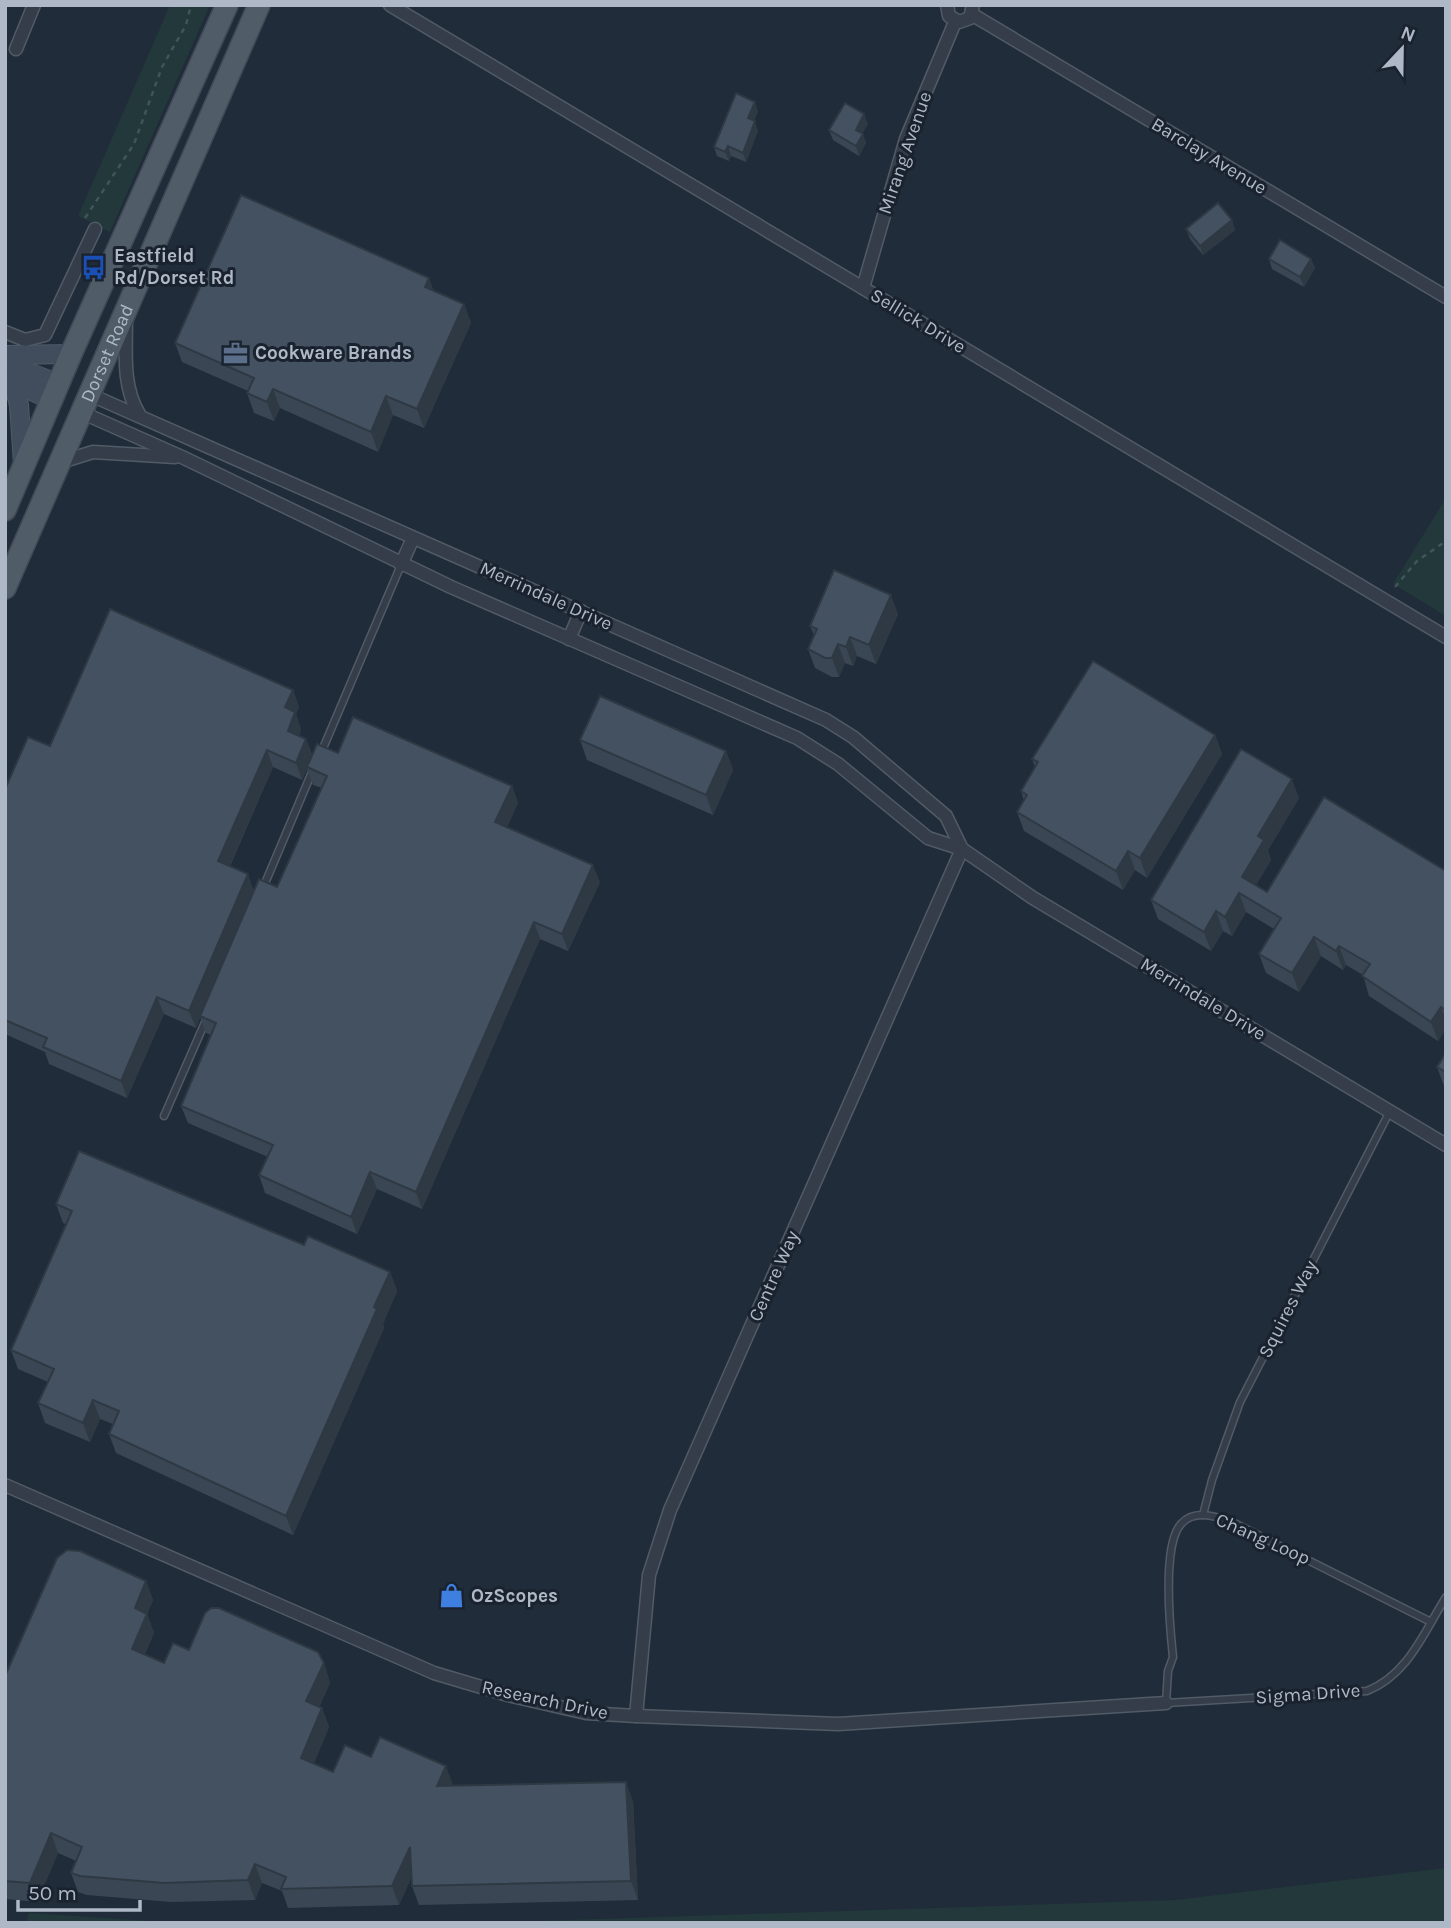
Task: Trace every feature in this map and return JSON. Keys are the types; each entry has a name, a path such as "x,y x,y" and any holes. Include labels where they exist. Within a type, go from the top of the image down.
{"main road":[{"name":"Dorset Road","path":"5,510 17,470 56,392 227,5"},
{"name":"Dorset Road","path":"5,588 259,5"},
{"path":"5,355 71,354"},
{"path":"5,363 56,392"},
{"path":"9,380 56,392 87,404"},
{"path":"9,380 19,405 17,470"}],"street":[{"path":"16,49 34,5"},
{"name":"Sellick Drive","path":"390,5 1446,637"},
{"path":"947,5 949,16 955,22 967,21 973,10"},
{"name":"Barclay Avenue","path":"973,10 1446,297"},
{"name":"Mirang Avenue","path":"863,288 906,139 955,22"},
{"path":"5,332 25,340 45,335 95,229"},
{"path":"126,313 127,384 131,402 139,414"},
{"name":"Merrindale Drive","path":"87,404 139,414 826,720 853,737 946,816 962,849"},
{"name":"Merrindale Drive","path":"87,404 182,457 401,565 797,738 838,764 928,838 962,849 1033,898 1446,1145"},
{"path":"61,462 93,452 182,457"},
{"path":"401,565 413,538"},
{"path":"569,639 581,611"},
{"name":"Centre Way","path":"636,1716 649,1575 670,1510 962,849"},
{"name":"Research Drive","path":"5,1485 434,1673 508,1695 586,1713 838,1724 1166,1703"}],"lane":[{"path":"261,891 401,565"},
{"path":"164,1116 207,1016"},
{"name":"Squires Way","path":"1203,1515 1212,1480 1240,1402 1390,1111"},
{"name":"Chang Loop","path":"1166,1703 1168,1671 1172,1657 1172,1547 1181,1523 1203,1515 1236,1524 1431,1622"},
{"name":"Sigma Drive","path":"1166,1703 1367,1691 1389,1680 1400,1670 1446,1597"}],"path":[{"path":"81,228 90,205 134,144 162,67 186,25 191,5"},
{"path":"1395,587 1417,561 1446,541"}],"green space":[{"path":"170,5 210,5 110,232 78,216"},
{"path":"1446,498 1446,616 1393,584"},
{"path":"1446,1868 1446,1923 481,1923 1175,1900"},
{"path":"29,1913 182,1923 26,1923"}],"building":[{"path":"736,93 755,102 748,118 755,121 743,153 728,146 725,152 714,147"},
{"path":"845,103 864,114 856,130 863,134 856,146 829,130"},
{"path":"241,195 429,278 425,287 464,304 417,409 386,396 371,432 273,389 267,402 247,393 254,378 175,343"},
{"path":"1218,203 1232,220 1200,246 1186,229"},
{"path":"1280,240 1311,259 1300,277 1269,259"},
{"path":"834,570 891,595 869,645 850,637 846,647 838,644 832,658 825,658 808,649 817,629 810,626"},
{"path":"110,609 293,690 285,707 295,712 288,731 306,739 296,763 267,750 218,861 248,874 189,1011 157,997 121,1081 43,1047 47,1038 5,1020 5,789 28,737 50,746"},
{"path":"1093,661 1215,735 1140,858 1128,851 1116,871 1017,812 1027,795 1021,791 1038,762 1032,759"},
{"path":"600,696 726,751 706,795 580,740"},
{"path":"353,717 512,786 495,822 593,865 562,934 534,922 416,1192 370,1172 351,1217 259,1175 273,1145 181,1106 216,1023 200,1016 259,879 277,887 327,776 307,767 317,744 338,753"},
{"path":"1241,749 1292,779 1258,836 1264,840 1242,877 1267,892 1324,797 1446,871 1446,1010 1441,1007 1431,1022 1362,976 1370,964 1339,946 1336,951 1314,937 1292,973 1259,954 1281,918 1239,893 1225,917 1216,911 1204,932 1151,900"},
{"path":"1446,1053 1446,1072 1437,1067"},
{"path":"79,1151 304,1245 308,1236 390,1272 374,1307 377,1309 286,1516 109,1434 119,1411 93,1400 83,1423 38,1403 54,1369 11,1350 72,1211 56,1204"},
{"path":"67,1550 80,1551 146,1581 135,1608 147,1614 132,1649 164,1663 173,1643 189,1650 205,1613 211,1608 219,1608 318,1652 324,1663 306,1701 322,1708 301,1758 333,1772 345,1745 371,1757 380,1737 446,1766 437,1786 626,1782 631,1881 412,1886 410,1847 392,1886 281,1889 286,1877 255,1864 248,1880 164,1883 71,1873 82,1847 51,1833 30,1883 5,1881 5,1676 57,1558"}],"place":[{"name":"Eastfield Rd/Dorset Rd","path":"94,267"},
{"name":"Cookware Brands","path":"235,353"},
{"name":"OzScopes","path":"451,1596"}]}
